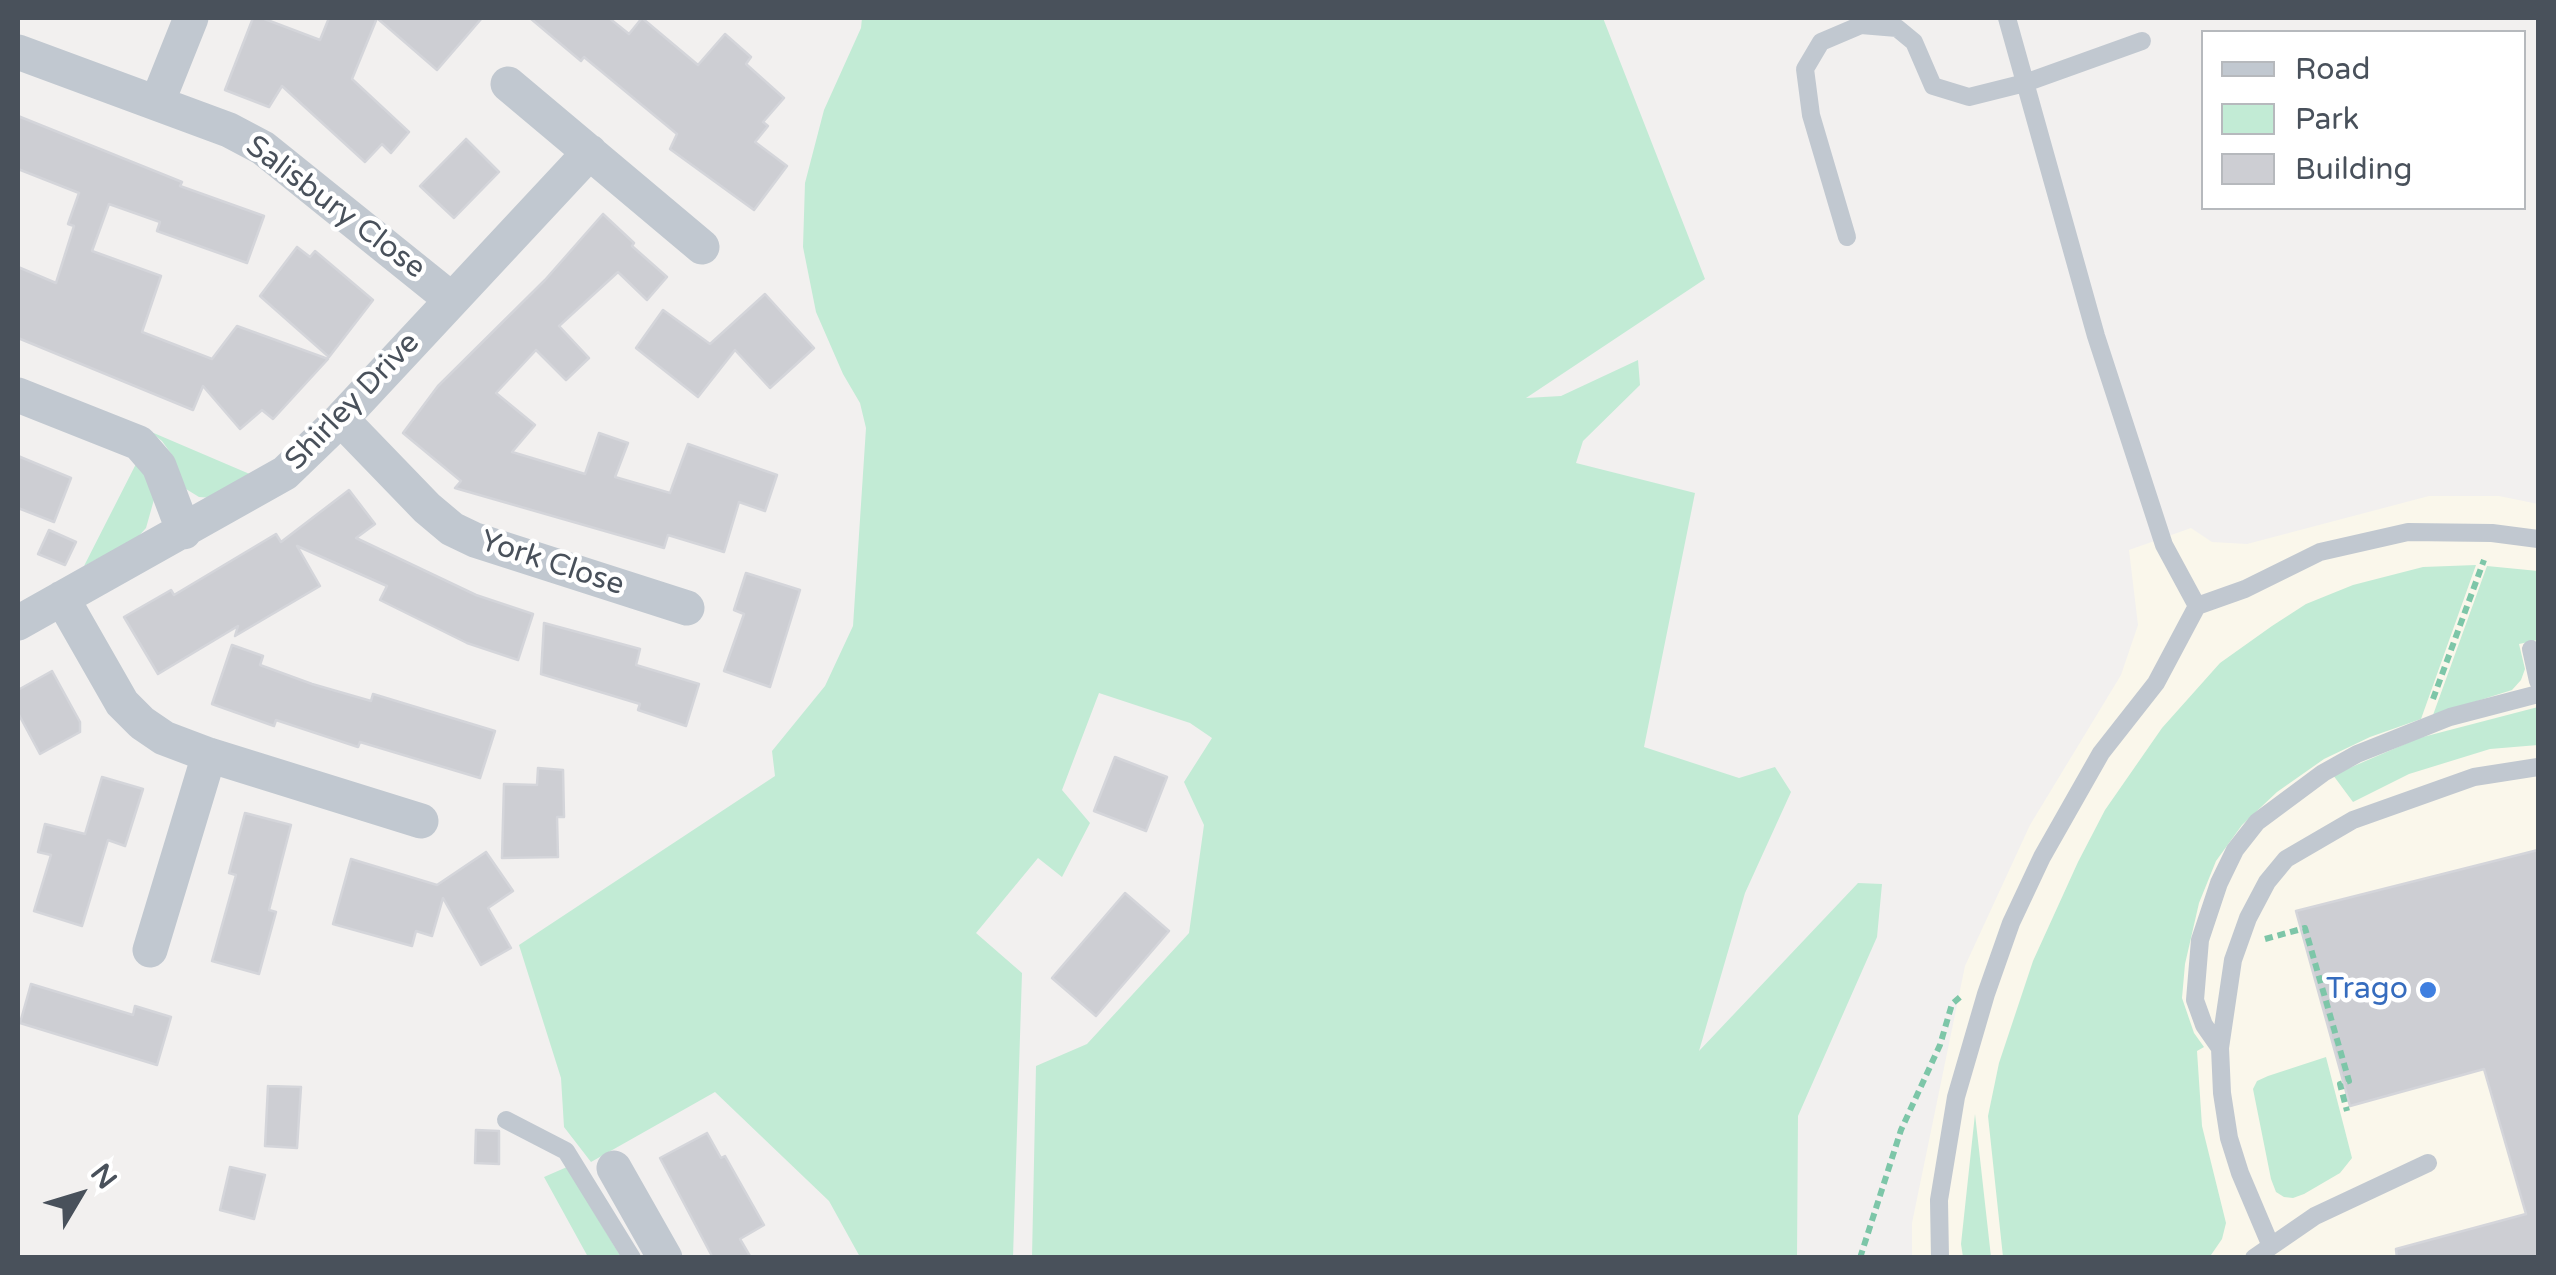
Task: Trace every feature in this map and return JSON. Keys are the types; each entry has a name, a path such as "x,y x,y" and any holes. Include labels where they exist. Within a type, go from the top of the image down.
{"street":[{"path":"157,103 191,18"},
{"name":"Salisbury Close","path":"18,52 229,130 263,148 452,300"},
{"path":"508,84 702,246"},
{"name":"Shirley Drive","path":"18,623 286,473 590,152"},
{"path":"18,396 140,443 150,452 184,532"},
{"name":"York Close","path":"341,419 426,508 452,529 474,540 687,608"},
{"path":"62,598 122,702 164,738 421,821"},
{"path":"150,950 209,755"},
{"path":"614,1168 665,1258"}],"lane":[{"path":"2006,18 2096,336 2164,545 2197,606"},
{"path":"1846,237 1811,115 1805,69 1821,42 1861,25 1897,28 1914,42 1933,86 1969,97 2025,83 2142,41"},
{"path":"1940,1258 1939,1200 1956,1097 2011,923 2042,857 2102,753 2156,683 2197,606 2245,589 2320,552 2408,532 2492,533 2538,539"},
{"path":"2531,649 2538,681"},
{"path":"2220,1048 2204,1025 2195,1000 2200,940 2219,883 2235,850 2257,822 2323,772 2357,754 2429,724 2538,694"},
{"path":"2270,1244 2240,1173 2230,1138 2222,1094 2220,1048 2233,960 2266,882 2286,859 2352,820 2474,777 2538,767"},
{"path":"506,1120 566,1151 632,1258"},
{"path":"2254,1258 2315,1216 2428,1163"}],"path":[{"path":"2429,724 2426,716 2484,560"},
{"path":"2265,939 2305,928 2349,1081 2340,1084 2347,1111"},
{"path":"1860,1258 1900,1130 1940,1044 1952,1004 1964,986"}],"shaded area":[{"path":"2429,496 2499,496 2538,504 2538,1257 1912,1258 1912,1223 1965,966 2030,825 2121,675 2138,625 2129,550 2191,528 2212,542 2247,544"}],"green space":[{"path":"862,18 1603,18 1705,279 1526,398 1561,396 1638,360 1640,385 1583,441 1576,463 1695,493 1644,747 1739,778 1775,767 1791,792 1745,893 1699,1051 1858,883 1882,884 1877,937 1798,1116 1797,1257 1032,1257 1036,1066 1087,1044 1189,933 1204,825 1184,782 1212,738 1190,723 1099,693 1062,790 1090,823 1062,877 1038,858 976,933 1022,973 1013,1257 860,1257 829,1201 715,1092 591,1162 564,1127 561,1078 519,945 775,776 772,751 825,686 853,626 866,428 860,403 816,312 803,247 805,183 824,110"},
{"path":"149,431 252,475 213,498 199,497 186,489 172,455"},
{"path":"138,460 155,496 146,528 137,538 84,566"},
{"path":"2476,565 2421,719 2324,759 2277,792 2242,825 2216,861 2199,903 2185,964 2182,998 2194,1033 2204,1047 2197,1051 2202,1126 2226,1223 2222,1239 2211,1255 2003,1257 1988,1116 1999,1063 2033,961 2105,810 2162,728 2220,663 2272,626 2306,604 2353,585 2423,567"},
{"path":"2487,566 2538,571 2538,640 2519,644 2525,669 2512,690 2433,715"},
{"path":"2538,707 2538,745 2490,749 2409,774 2353,802 2333,775 2419,738"},
{"path":"2326,1057 2352,1158 2340,1173 2304,1194 2284,1197 2276,1192 2271,1179 2253,1089 2257,1081 2268,1076"},
{"path":"1975,1114 1991,1257 1963,1257 1961,1244"},
{"path":"567,1167 621,1257 588,1257 544,1177"}],"building":[{"path":"253,18 320,40 329,18 377,18 352,79 409,132 391,153 382,144 365,162 282,86 269,107 225,90"},
{"path":"377,18 482,18 437,70"},
{"path":"530,18 609,18 629,34 642,18 698,65 725,34 751,57 746,64 784,98 763,122 768,126 755,142 787,166 754,210 670,149 677,134"},
{"path":"18,116 182,182 180,186 264,216 247,263 157,231 160,222 109,204 92,251 161,276 142,332 212,359 237,326 328,359 273,419 262,410 240,429 203,386 193,410 18,338 18,267 56,283 74,226 68,224 79,193 18,169"},
{"path":"466,139 499,172 454,218 420,186"},
{"path":"603,214 667,277 647,300 618,272 559,326 589,358 566,380 536,350 496,393 535,425 512,452 585,474 599,433 628,443 615,477 670,493 688,444 777,475 765,511 739,502 724,552 668,535 664,548 455,488 461,481 403,433 438,386 545,280"},
{"path":"297,247 310,257 315,251 373,300 329,357 260,296"},
{"path":"765,294 814,348 770,388 735,350 698,397 636,348 663,310 710,344"},
{"path":"18,456 71,478 54,522 18,508"},
{"path":"349,490 375,524 356,538 476,595 533,614 518,660 467,643 380,600 387,586 297,546 320,586 235,636 238,626 158,674 124,617 171,590 174,595 276,534 281,542"},
{"path":"49,530 76,542 65,565 38,554"},
{"path":"746,573 800,590 770,687 724,671 744,614 734,610"},
{"path":"544,623 640,649 636,665 699,684 686,726 638,710 640,704 541,674"},
{"path":"232,645 263,656 260,665 312,684 371,701 373,694 495,731 480,778 360,742 358,747 276,720 274,726 212,704"},
{"path":"52,671 80,722 80,732 40,754 18,713 18,690"},
{"path":"1115,757 1167,777 1146,831 1094,811"},
{"path":"538,768 563,770 564,817 557,817 558,857 502,858 504,784 537,785"},
{"path":"102,777 143,789 125,846 108,840 82,926 34,911 51,855 38,852 45,824 85,834"},
{"path":"245,813 291,825 269,910 276,912 259,974 212,961 236,875 229,873"},
{"name":"Trago","path":"2538,850 2538,1258 2397,1258 2396,1249 2526,1214 2484,1069 2350,1106 2296,911"},
{"path":"486,852 513,891 488,908 511,948 481,965 443,898 432,936 416,931 412,946 333,924 351,859 437,885"},
{"path":"1125,893 1169,931 1096,1016 1052,978"},
{"path":"31,984 133,1015 135,1006 171,1017 157,1065 20,1023"},
{"path":"268,1086 301,1087 297,1148 265,1146"},
{"path":"476,1130 499,1131 499,1164 475,1163"},
{"path":"707,1133 721,1158 725,1156 764,1225 740,1239 751,1258 713,1258 660,1158"},
{"path":"230,1167 265,1175 254,1219 220,1210"}],"place":[{"name":"Trago","path":"2428,990"}]}
